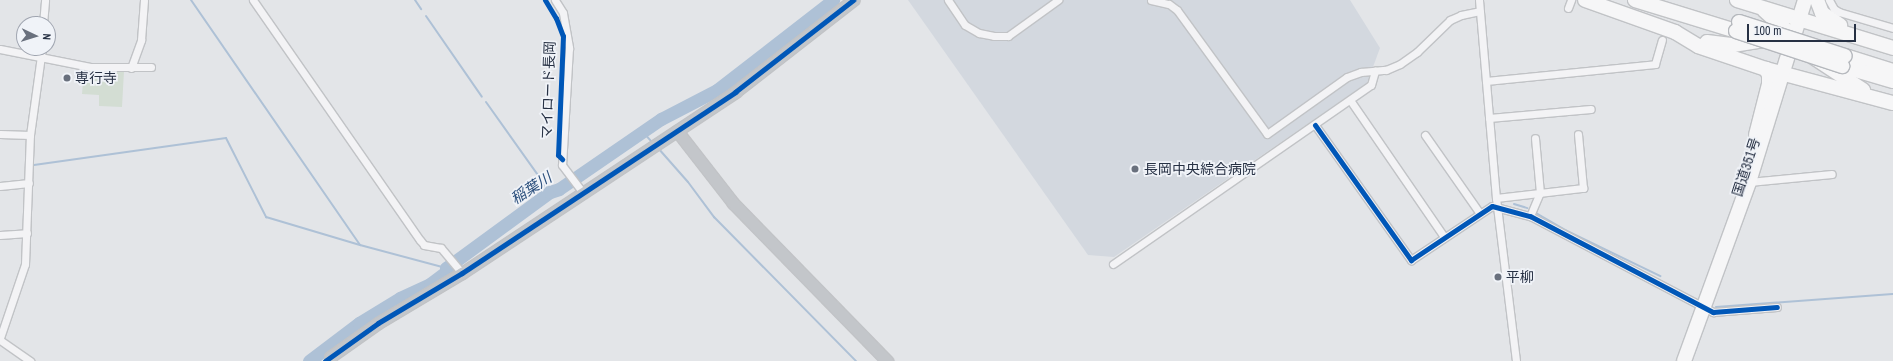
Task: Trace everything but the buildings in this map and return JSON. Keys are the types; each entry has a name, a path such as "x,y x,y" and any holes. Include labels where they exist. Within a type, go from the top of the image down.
{"highway":[{"path":"1585,0 1675,32 1718,45 1750,44 1773,38 1814,22 1879,42"},
{"path":"1635,0 1737,26 1792,31 1829,70 1888,101"},
{"path":"1664,0 1737,26"},
{"path":"1737,0 1755,3 1774,0"},
{"path":"1792,31 1795,0"},
{"path":"1775,71 1804,0"},
{"path":"1817,0 1822,13 1833,22 1861,32 1893,48"},
{"path":"1755,3 1792,31 1843,61 1893,81"},
{"path":"1675,32 1698,46 1775,71 1888,101"},
{"path":"1843,61 1893,71"},
{"name":"国道351号","path":"1719,264 1731,213 1775,71"},
{"name":"国道351号","path":"1684,361 1748,182 1775,71"}],"street":[{"path":"44,16 45,0"},
{"path":"131,68 141,40 144,0"},
{"path":"253,0 420,240 424,245 441,248 449,255 461,272"},
{"path":"555,0 563,13 570,48 562,159 564,168 581,191"},
{"path":"327,359 378,323 461,272 581,191 736,92 853,0"},
{"path":"948,0 965,25 978,33 994,36 1008,36 1058,0"},
{"path":"1151,0 1169,4 1177,10 1267,134 1347,77 1386,70 1400,64 1417,52 1450,20 1461,15 1480,11"},
{"path":"1479,0 1497,208 1516,361"},
{"path":"1568,8 1571,0"},
{"path":"1829,0 1834,9 1839,12 1893,28"},
{"path":"1486,81 1655,64 1662,40"},
{"path":"0,49 90,67 151,68"},
{"path":"30,361 0,339 23,274 27,233 30,135 40,57"},
{"path":"1113,264 1371,85 1375,71"},
{"path":"1350,100 1444,238"},
{"path":"1489,118 1591,109"},
{"path":"1314,124 1411,260 1479,212 1492,206 1497,208 1508,208 1530,216 1703,306 1718,312 1777,308"},
{"path":"677,131 733,203 887,361"},
{"path":"0,134 30,135"},
{"path":"1496,198 1583,188 1578,134"},
{"path":"1425,136 1479,212"},
{"path":"1530,216 1540,193 1535,138"},
{"path":"1748,182 1832,174"},
{"path":"0,186 29,183"},
{"path":"0,235 27,233"}],"shaded area":[{"name":"長岡中央綜合病院","path":"908,0 1350,0 1380,48 1367,83 1114,257 1088,255"},
{"path":"84,69 124,71 122,107 99,106 99,95 82,94"}],"waterway":[{"path":"191,0 360,245 446,268"},
{"path":"415,0 421,9"},
{"name":"稲葉川","path":"309,361 359,323 400,298 430,284 446,272 446,268 550,192 559,189 661,119 717,90 833,0"},
{"path":"426,16 482,97"},
{"path":"486,102 550,192"},
{"path":"642,131 652,142"},
{"path":"34,165 226,138 266,217 360,245"},
{"path":"658,148 688,182 714,217 856,361"},
{"path":"1514,204 1527,208"},
{"path":"1536,213 1565,230 1660,276"},
{"path":"1716,307 1893,294"}],"cycle path":[{"name":"マイロード長岡","path":"545,0 556,18 563,36 558,155 562,159"},
{"path":"325,361 378,323 462,273 735,92 853,0"},
{"path":"1315,125 1411,260 1492,206 1530,216 1713,312 1777,307"}],"place":[{"name":"専行寺","path":"67,78"},
{"name":"長岡中央綜合病院","path":"1135,169"},
{"name":"平柳","path":"1498,277"}]}
